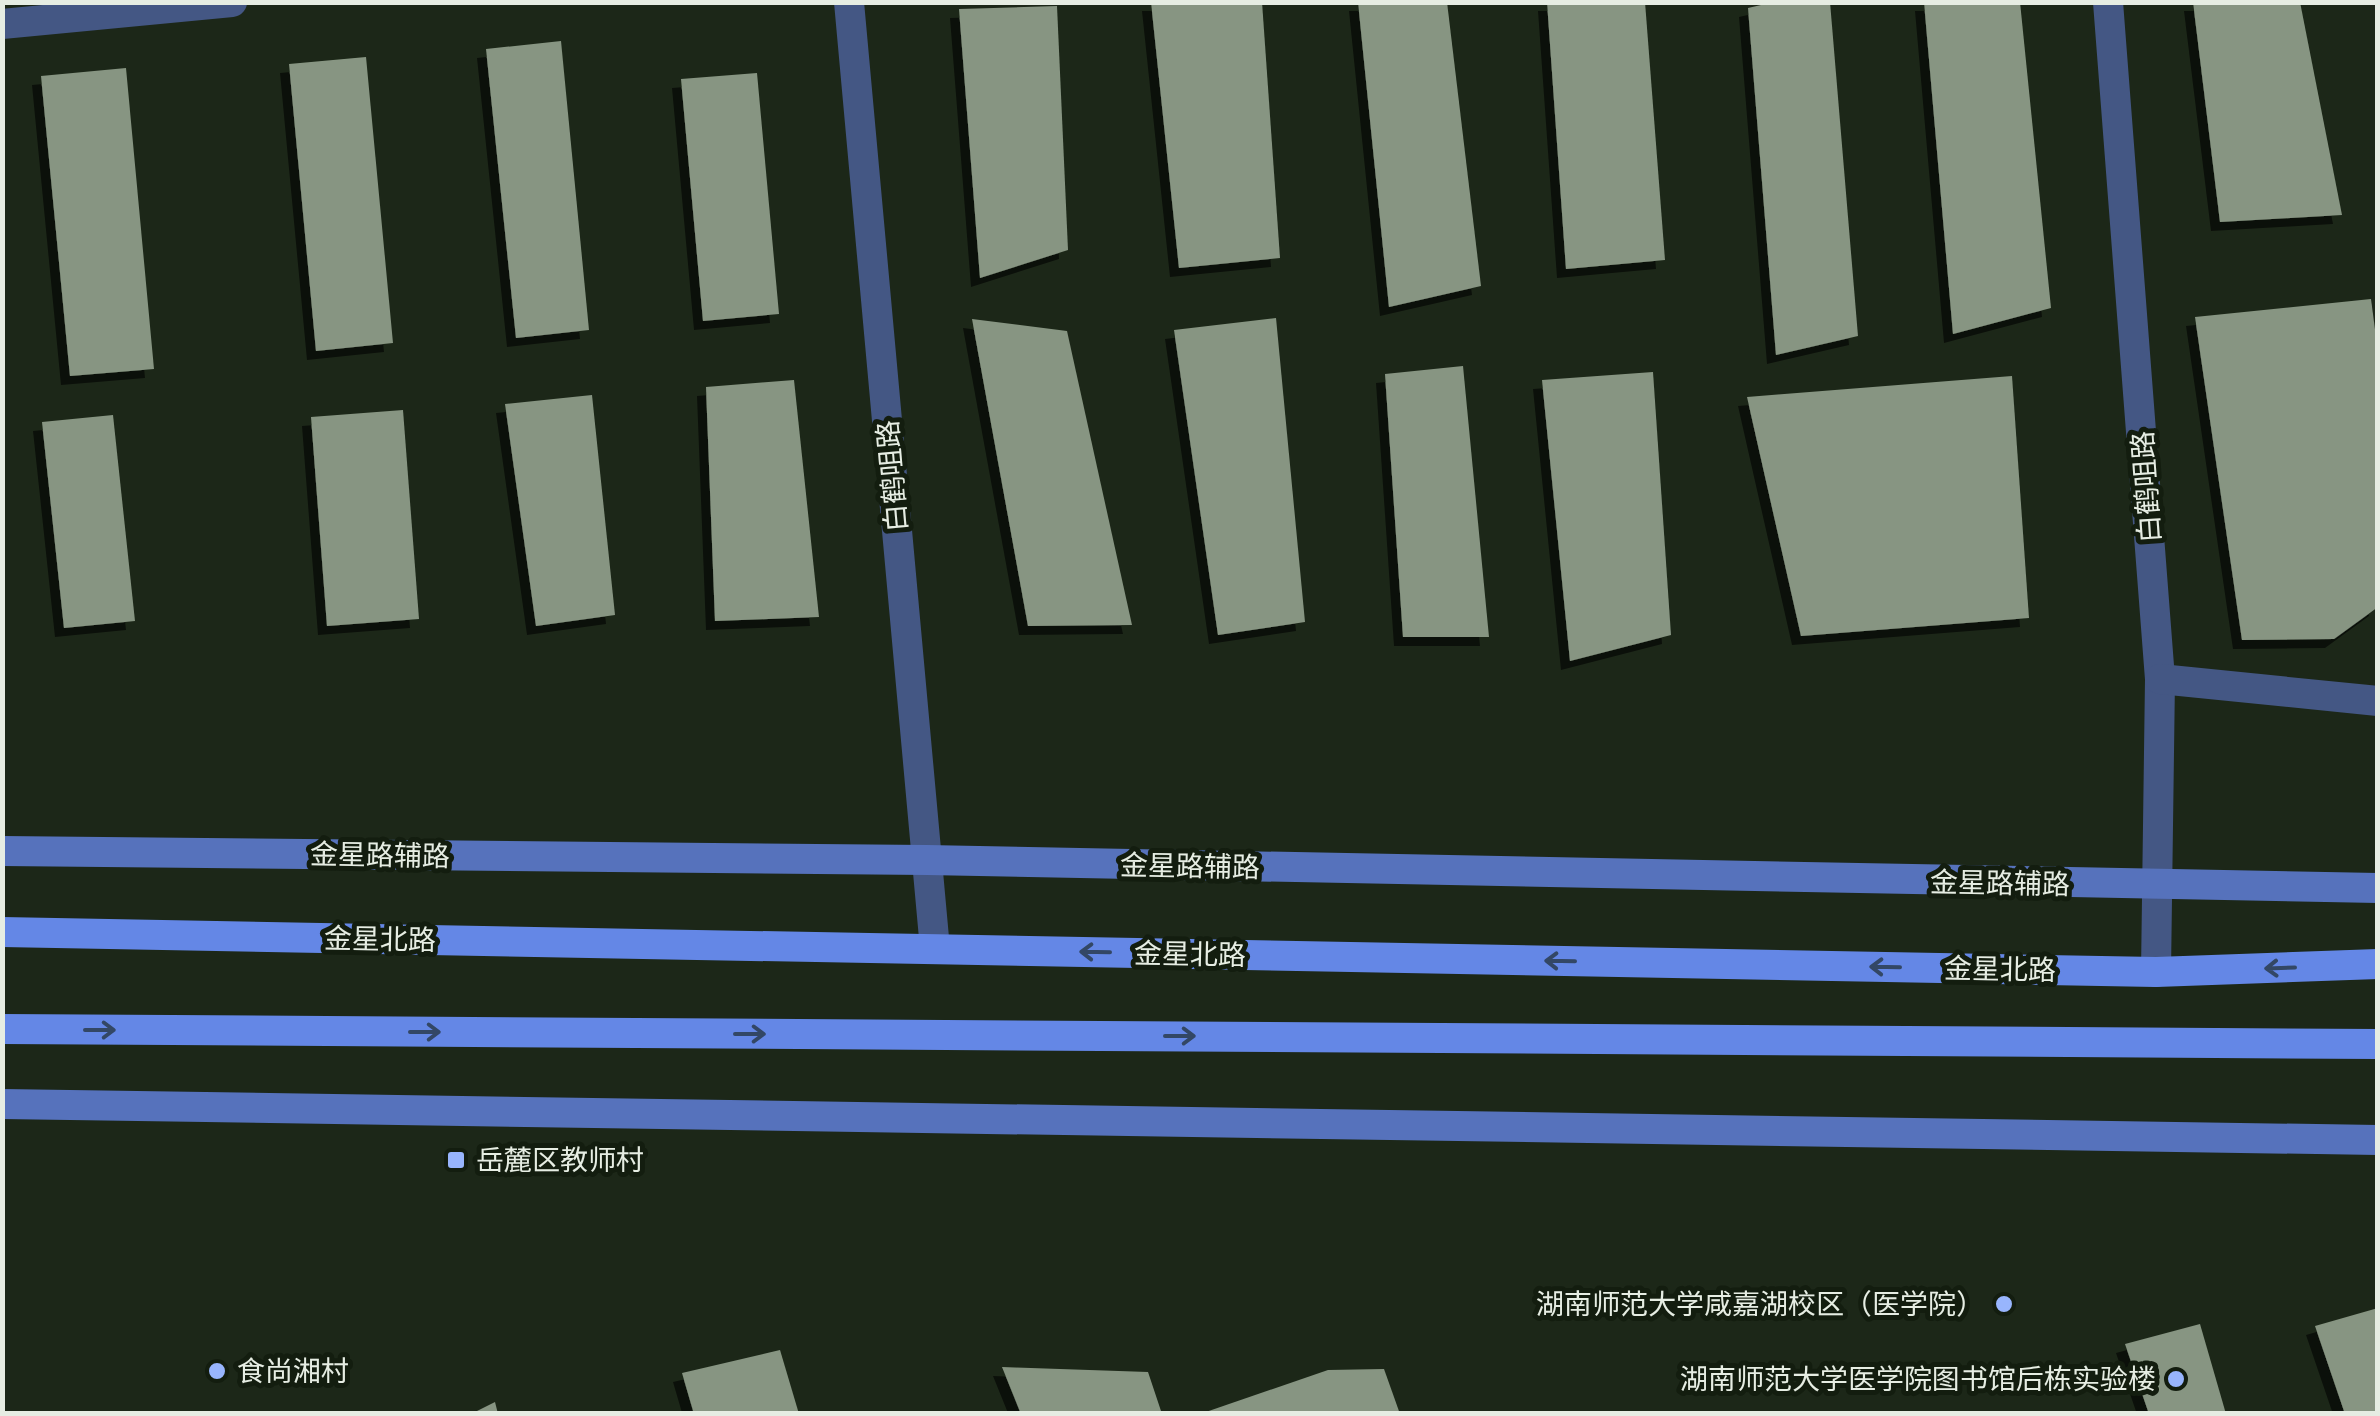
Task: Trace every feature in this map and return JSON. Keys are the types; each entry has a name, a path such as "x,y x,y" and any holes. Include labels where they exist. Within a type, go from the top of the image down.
{"main road":[{"name":"金星北路","path":"2,932 2156,972 2378,964"},
{"path":"2,1030 2378,1044"}],"street":[{"path":"2,24 232,2"},
{"name":"白鹤咀路","path":"850,2 935,949"},
{"name":"白鹤咀路","path":"2108,2 2160,679 2156,972"},
{"path":"2160,679 2378,701"},
{"name":"金星路辅路","path":"2,851 927,860 2378,888"},
{"path":"2,1104 2378,1140"}],"building":[{"path":"1151,2 1262,2 1280,258 1179,268"},
{"path":"1358,2 1447,2 1481,286 1389,307"},
{"path":"1547,2 1645,2 1665,260 1566,269"},
{"path":"1774,2 1830,2 1858,336 1776,355 1748,8"},
{"path":"1924,2 2020,2 2051,308 1953,334"},
{"path":"2193,2 2300,2 2342,215 2220,222"},
{"path":"1057,6 1068,250 980,278 959,9"},
{"path":"561,41 589,330 516,338 486,49"},
{"path":"366,57 393,343 316,351 289,64"},
{"path":"126,68 154,369 70,376 41,76"},
{"path":"757,73 779,314 703,321 681,79"},
{"path":"2371,299 2378,352 2378,607 2334,639 2242,640 2195,317"},
{"path":"1276,318 1305,622 1218,635 1174,330"},
{"path":"972,319 1067,331 1132,625 1028,626"},
{"path":"1463,366 1489,637 1403,637 1385,374"},
{"path":"1653,372 1671,635 1570,661 1542,380"},
{"path":"2012,376 2029,618 1801,636 1747,397"},
{"path":"794,380 819,617 715,621 706,387"},
{"path":"592,395 615,615 536,626 505,404"},
{"path":"403,410 419,619 327,626 311,417"},
{"path":"113,415 135,621 64,628 42,422"},
{"path":"2378,1308 2378,1414 2345,1414 2315,1326"},
{"name":"湖南师范大学医学院图书馆后栋实验楼","path":"2200,1324 2226,1414 2149,1414 2125,1344"},
{"path":"780,1350 799,1414 694,1414 682,1373"},
{"path":"1002,1367 1148,1372 1162,1414 1021,1414"},
{"path":"1384,1369 1400,1414 1200,1414 1328,1370"},
{"path":"495,1402 498,1414 471,1414"}],"place":[{"name":"岳麓区教师村","path":"456,1160"},
{"name":"湖南师范大学咸嘉湖校区（医学院）","path":"2004,1304"},
{"name":"食尚湘村","path":"217,1371"},
{"name":"湖南师范大学医学院图书馆后栋实验楼","path":"2176,1379"}]}
